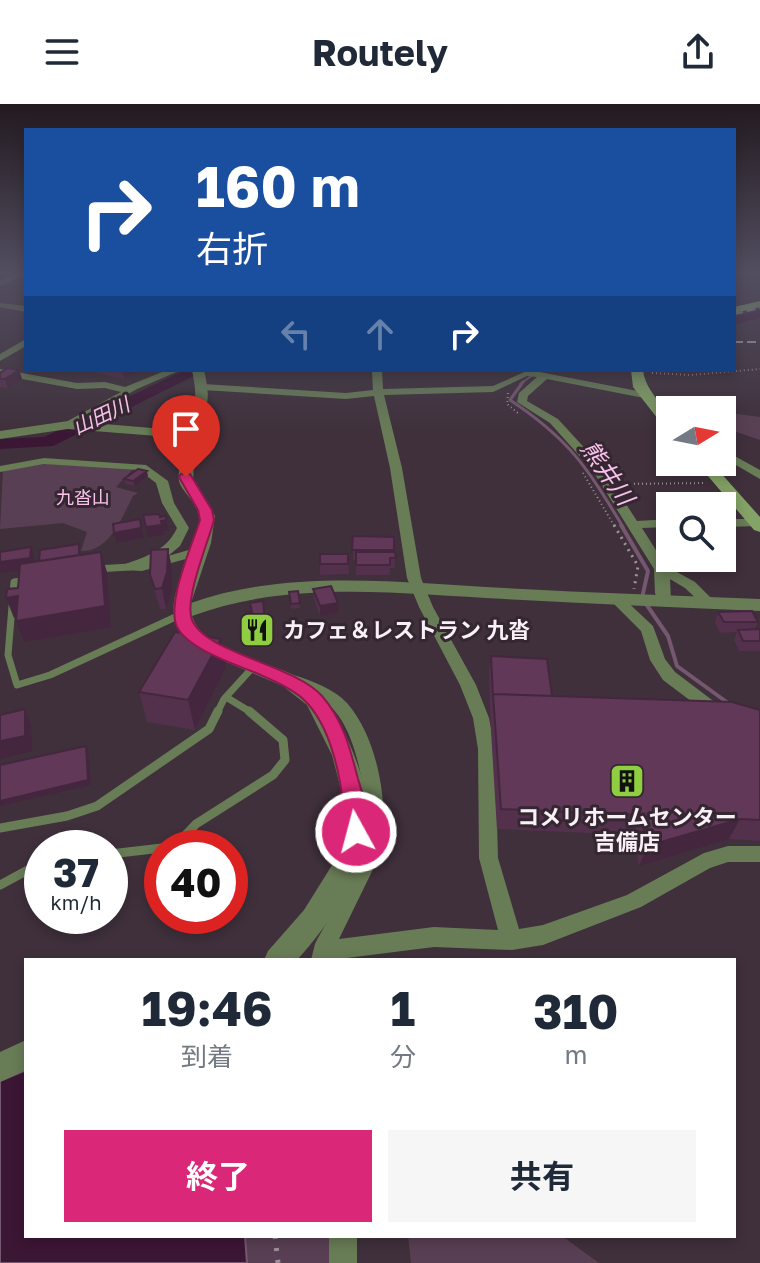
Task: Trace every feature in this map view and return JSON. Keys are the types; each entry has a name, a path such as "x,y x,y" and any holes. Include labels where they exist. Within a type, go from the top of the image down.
{"main road":[{"path":"636,372 644,395 656,408"},
{"path":"716,476 758,525"}],"street":[{"path":"0,358 24,343"},
{"path":"0,372 77,386 105,385 132,390"},
{"path":"68,425 172,372"},
{"path":"377,372 376,393 399,480 404,531 418,591 454,656 481,719 487,781 487,846 496,892 512,940"},
{"path":"322,956 372,849 375,809 359,746 341,707 317,690 215,649 186,627 182,613 185,592 207,515 186,480 186,465 175,440 201,408 200,379 336,396 493,389 523,374 546,375 644,395"},
{"path":"546,375 523,395 522,402 554,421 609,484 656,561"},
{"path":"0,435 68,425 178,434"},
{"path":"736,460 760,475"},
{"path":"0,469 54,461 135,465 154,473 162,481 168,503 183,528 178,540 161,554 130,567"},
{"path":"635,525 656,524"},
{"path":"736,524 758,525"},
{"path":"130,567 142,567 199,551"},
{"path":"660,601 664,579 662,572"},
{"path":"666,572 690,585 708,602"},
{"path":"182,613 212,602 287,591 418,591 760,605"},
{"path":"626,600 648,629 658,660 669,676 708,706 731,719"},
{"path":"280,958 299,939 339,875 353,843 357,821 333,724 314,698 287,680"},
{"path":"322,956 434,937 512,940 543,935 612,911 666,885 704,861 728,854 760,854"},
{"path":"0,1067 24,1056"},
{"path":"343,1238 343,1263"}],"lane":[{"path":"89,570 130,567"},
{"path":"32,580 14,582 8,655 17,685 50,675 182,613"},
{"path":"0,828 67,816 97,806 209,729 226,697 255,665"},
{"path":"192,830 206,816 273,775 285,760 283,740 247,709 226,697"},
{"path":"0,885 24,872"}],"path":[{"path":"736,371 760,369"},
{"path":"636,372 691,375 726,372"},
{"path":"511,381 507,404 528,418"},
{"path":"578,467 638,566 638,577 626,600"},
{"path":"609,484 722,483"},
{"path":"275,1238 278,1263"}],"green space":[{"path":"736,414 760,417 760,440 736,432"},
{"name":"九沓山","path":"52,463 133,469 116,487 138,493 133,496 114,532 100,546 81,551 87,532 63,523 0,529 3,470"},
{"path":"24,1238 343,1238 343,1263 0,1263"},
{"path":"408,1238 565,1238 599,1263 411,1263"}],"shaded area":[{"path":"24,1071 24,1238 245,1238 247,1263 0,1263 0,1081"}],"building":[{"path":"8,368 19,370 0,379 0,373"},
{"path":"138,469 147,471 133,481 124,479"},
{"path":"159,514 160,517 166,516 166,520 161,521 162,525 146,527 143,515"},
{"path":"140,519 141,528 114,533 113,524"},
{"path":"353,536 394,537 394,550 352,550"},
{"path":"79,544 79,555 39,561 40,550"},
{"path":"31,547 30,558 0,562 0,552"},
{"path":"168,549 167,572 162,588 155,589 150,575 151,550"},
{"path":"101,552 105,606 16,621 18,596 6,598 7,589 18,588 20,564"},
{"path":"356,552 395,552 396,558 390,558 390,565 356,565"},
{"path":"320,554 348,554 348,564 320,564"},
{"path":"331,586 338,603 320,606 313,589"},
{"path":"298,591 300,603 291,604 289,592"},
{"name":"カフェ＆レストラン 九沓","path":"263,601 266,633 248,635 246,612 252,612 250,603"},
{"path":"752,611 758,622 724,622 718,612"},
{"path":"760,629 760,641 743,641 738,630"},
{"path":"175,632 221,639 188,700 139,692"},
{"path":"491,656 547,659 552,696 493,696"},
{"name":"コメリホームセンター 吉備店","path":"493,694 732,702 760,710 760,820 740,819 647,846 641,815 501,809"},
{"path":"25,709 25,736 0,741 0,715"},
{"path":"86,746 88,780 0,801 0,765"}],"waterway":[{"name":"山田川","path":"0,444 47,442 194,372"},
{"name":"熊井川","path":"520,384 537,372"},
{"name":"熊井川","path":"523,382 510,400 547,428 575,456 623,527"},
{"name":"熊井川","path":"621,525 648,571 642,598 668,636 677,666 728,703"}],"railway":[{"path":"736,342 760,342"}],"place":[{"name":"カフェ＆レストラン 九沓","path":"257,630"},
{"name":"コメリホームセンター 吉備店","path":"627,781"}],"route":[{"path":"186,477 205,510 207,520 205,535 185,592 183,621 190,633 215,649 287,680 314,698 333,724 339,742 353,798 356,832"}]}
